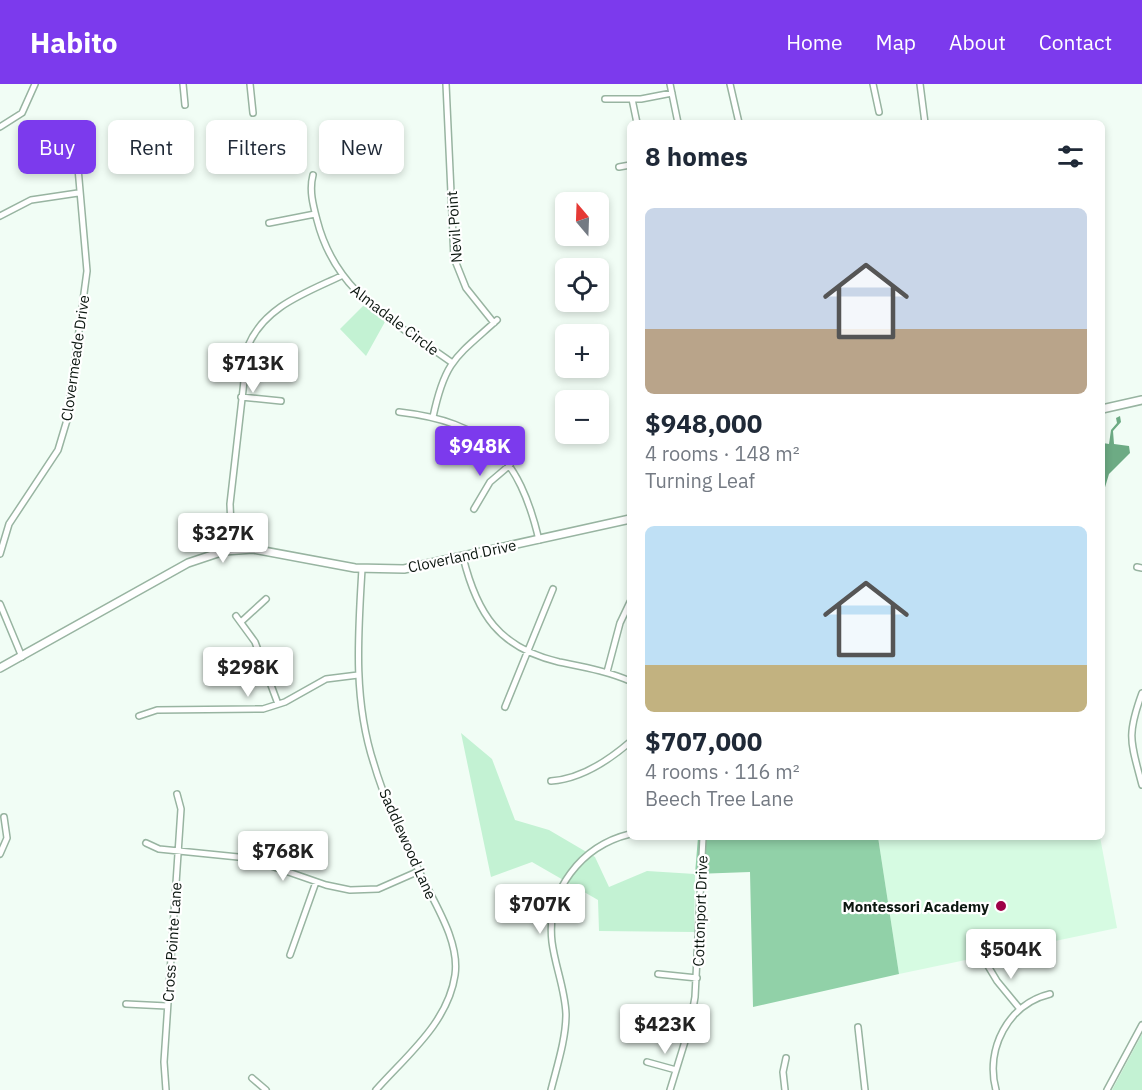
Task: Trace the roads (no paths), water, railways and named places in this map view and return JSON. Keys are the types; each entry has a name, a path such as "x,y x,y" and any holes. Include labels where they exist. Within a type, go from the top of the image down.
{"main road":[{"path":"1105,408 1142,400"},
{"name":"Cloverland Drive","path":"0,668 188,563 232,550 266,550 362,569 411,568 627,520"}],"street":[{"path":"0,127 22,112 31,97 35,84"},
{"path":"183,84 185,105"},
{"path":"250,84 253,113"},
{"name":"Nevil Point","path":"446,84 454,258 466,288 495,321 452,362"},
{"path":"670,84 677,120"},
{"path":"730,84 738,120"},
{"path":"873,84 879,112"},
{"path":"920,84 925,120"},
{"path":"605,99 632,99 672,93"},
{"path":"632,99 636,120"},
{"path":"619,167 627,166"},
{"name":"Clovermeade Drive","path":"0,554 9,524 58,450 66,426 87,271 77,174"},
{"name":"Almadale Circle","path":"313,175 311,186 315,214 326,251 341,276 371,305 452,362"},
{"path":"0,216 18,205 37,198 78,193"},
{"path":"269,223 315,214"},
{"path":"232,550 230,504 248,346 265,318 288,302 341,276"},
{"path":"433,417 440,384 452,362"},
{"path":"241,397 281,401"},
{"path":"399,412 452,422 476,434 492,446 510,465 529,500 539,540"},
{"path":"474,509 490,482 510,465"},
{"path":"463,557 472,589 484,615 505,637 528,652 607,672 627,680"},
{"name":"Saddlewood Lane","path":"362,569 358,675 363,719 373,763 385,796 452,944 456,960 454,981 443,1009 433,1026 376,1090"},
{"path":"505,707 553,590"},
{"path":"242,621 266,599"},
{"path":"0,604 22,657"},
{"path":"607,672 620,622 627,608"},
{"path":"236,616 242,621 256,644 278,704"},
{"path":"139,716 152,711 253,710 278,704 326,679 358,675"},
{"path":"1142,693 1133,718 1130,736 1142,785"},
{"path":"551,781 568,779 589,770 627,744"},
{"name":"Cross Pointe Lane","path":"166,1090 164,1066 181,806 177,794"},
{"path":"0,854 7,838 4,817"},
{"path":"551,1090 566,1017 552,941 555,904 564,883 584,857 605,842 627,835"},
{"name":"Cottonport Drive","path":"670,1090 690,1025 697,978 703,840"},
{"path":"146,843 157,849 248,858 316,882 350,890 374,890 419,871"},
{"path":"290,955 316,882"},
{"path":"986,961 997,981 1020,1009"},
{"path":"658,974 697,978"},
{"path":"996,1090 992,1068 997,1044 1006,1026 1020,1009 1050,994"},
{"path":"126,1004 168,1006"},
{"path":"1107,1090 1142,1026"},
{"path":"858,1027 865,1090"},
{"path":"785,1090 783,1072 786,1058"},
{"path":"647,1062 676,1071"},
{"path":"252,1078 266,1090"}],"place":[{"name":"Montessori Academy","path":"1001,906"}]}
